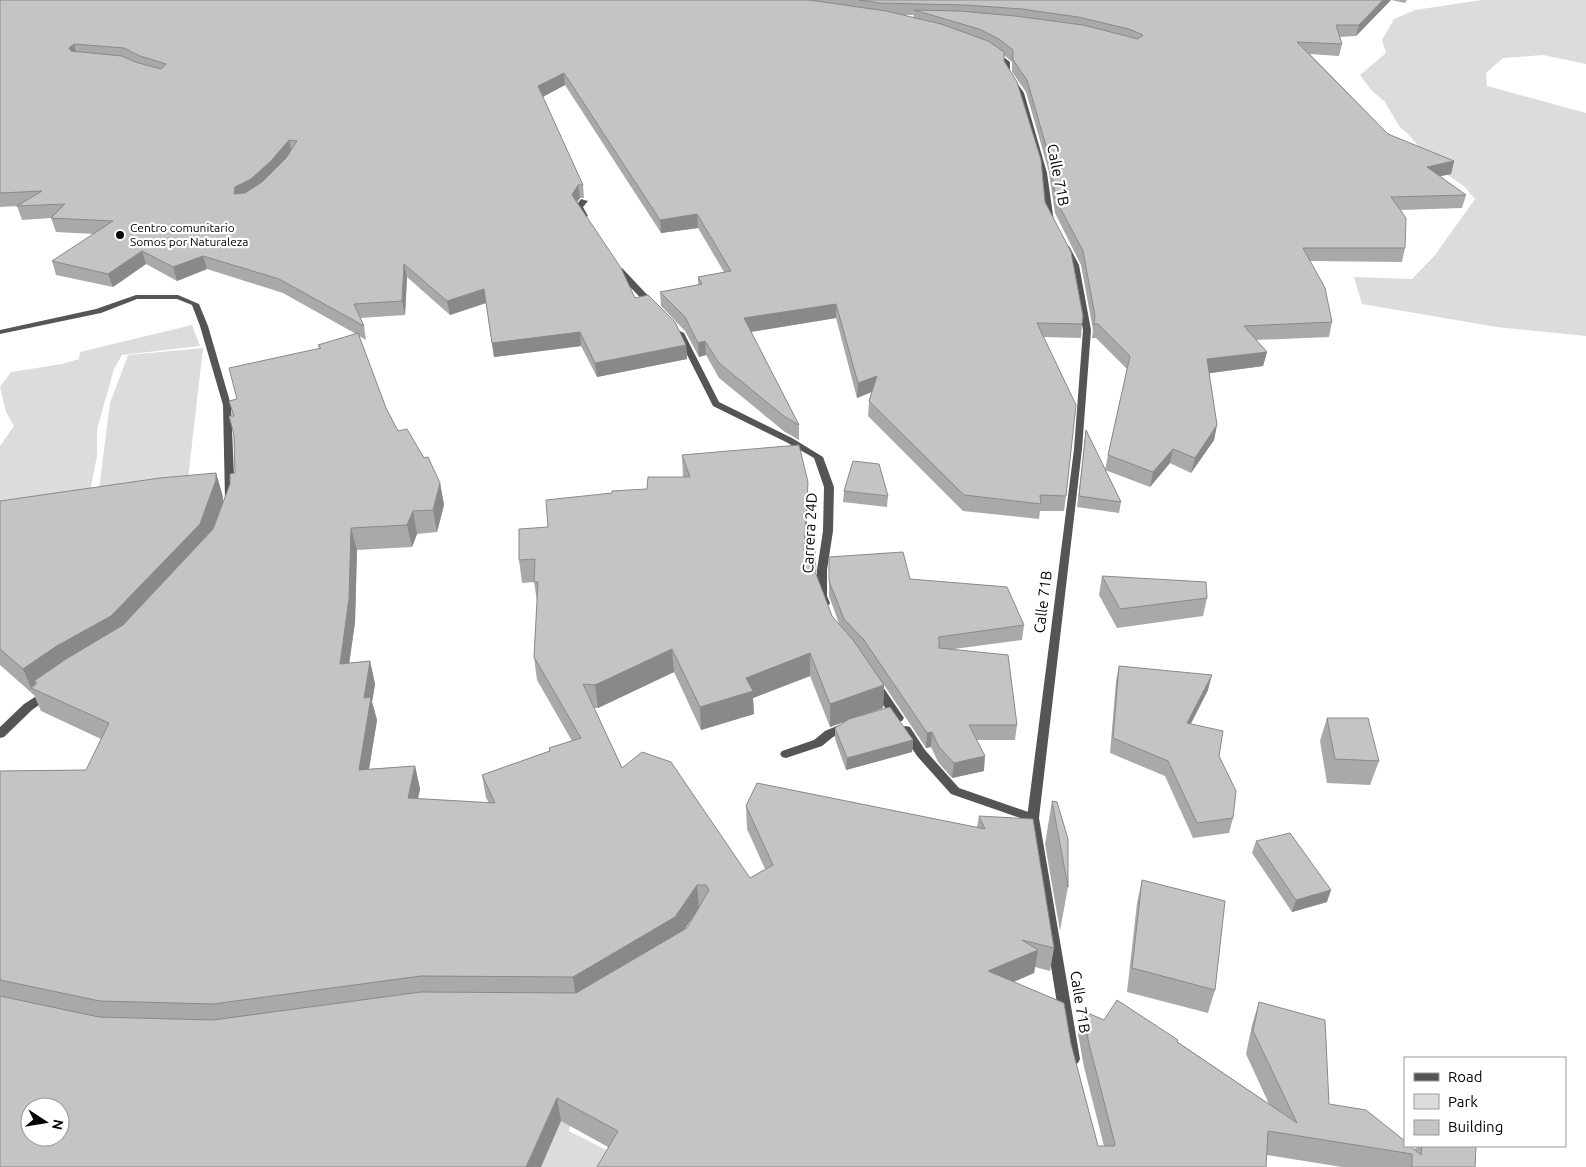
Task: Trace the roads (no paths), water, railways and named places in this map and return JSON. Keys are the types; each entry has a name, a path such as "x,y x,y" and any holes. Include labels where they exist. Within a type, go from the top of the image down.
{"street":[{"name":"Calle 71B","path":"994,51 1008,62 1007,72 1021,94 1044,173 1048,214 1075,265 1087,330 1078,449 1034,818 1077,1076"},
{"path":"584,201 579,207 588,222"},
{"path":"612,259 624,276 660,313"},
{"path":"0,332 98,311 136,297 178,297 195,304 204,326 227,405 230,505"},
{"name":"Carrera 24D","path":"674,327 681,334 716,404 790,440 818,457 829,487 828,531 822,570 822,596 828,612"},
{"path":"869,676 921,753 955,791 1034,818"},
{"path":"0,734 28,707 56,687"},
{"path":"879,717 892,709"},
{"path":"786,754 818,743 829,734 854,724"}],"place":[{"name":"Centro comunitario Somos por Naturaleza","path":"120,235"}]}
